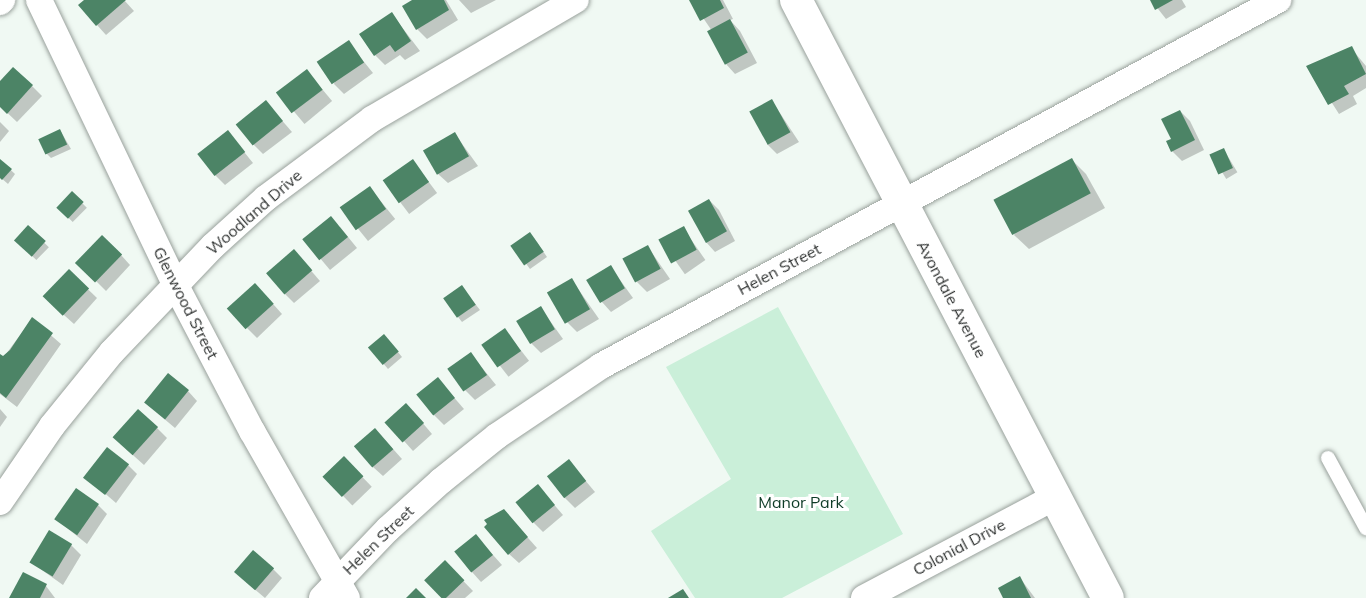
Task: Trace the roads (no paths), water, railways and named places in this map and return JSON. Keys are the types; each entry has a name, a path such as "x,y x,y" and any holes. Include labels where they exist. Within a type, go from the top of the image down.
{"street":[{"name":"Glenwood Street","path":"39,0 175,284 335,592"},
{"name":"Woodland Drive","path":"0,502 104,361 175,284 266,198 372,118 576,0"},
{"name":"Avondale Avenue","path":"796,0 1108,598"},
{"name":"Helen Street","path":"335,592 441,481 555,395 642,342 1278,0"},
{"name":"Colonial Drive","path":"864,598 1055,496"}],"lane":[{"path":"1328,458 1366,528"}],"park label":[{"name":"Manor Park","path":"801,502"}]}
